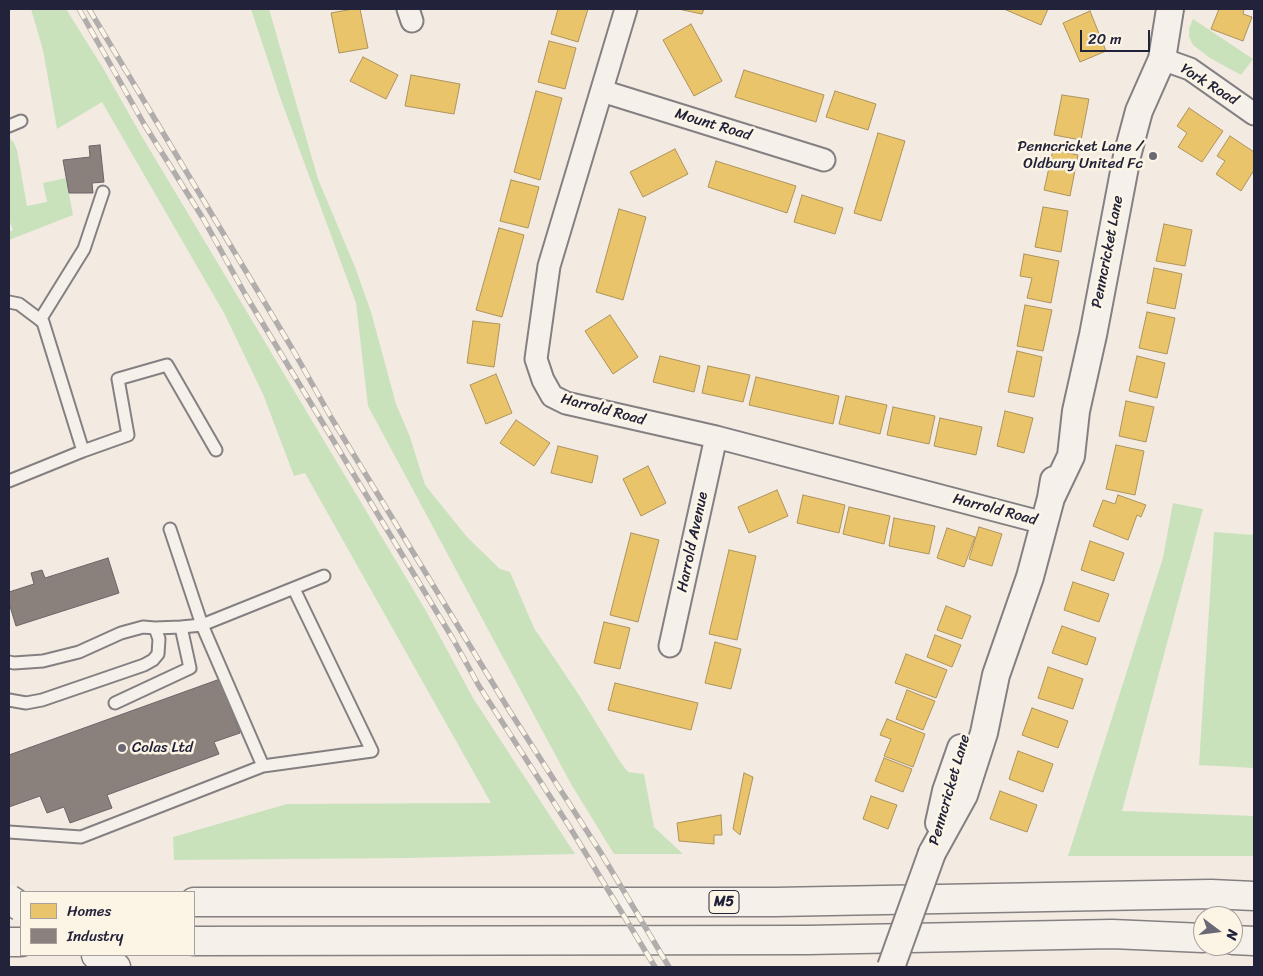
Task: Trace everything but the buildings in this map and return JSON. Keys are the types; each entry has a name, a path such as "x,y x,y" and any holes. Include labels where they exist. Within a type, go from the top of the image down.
{"highway":[{"name":"M5","path":"195,902 775,902 1211,894 1254,896"},
{"path":"195,941 808,940 1112,934 1193,938"}],"street":[{"name":"Harrold Road","path":"626,9 549,266 536,358 543,380 552,396 566,402 716,437 1044,523"},
{"name":"Penncricket Lane","path":"891,967 932,853 964,795 984,733 996,675 1030,577 1051,498 1071,456 1076,411 1093,335 1126,156 1139,111 1162,59 1170,9"},
{"name":"York Road","path":"1162,59 1190,69 1254,114"},
{"name":"Mount Road","path":"602,91 824,160"},
{"name":"Harrold Avenue","path":"670,646 716,437"}],"lane":[{"path":"9,126 21,121"},
{"path":"40,320 84,249 104,192"},
{"path":"9,302 20,304 43,322 83,451"},
{"path":"9,481 128,435 118,379 167,366 216,450"},
{"path":"170,529 202,625 263,766"},
{"path":"9,662 43,661 79,652 121,633 143,626 181,628 202,625 324,576"},
{"path":"9,832 81,837 263,766 372,751 294,588"},
{"path":"9,700 26,702 42,700 144,665 153,660 158,654 159,639 155,628"},
{"path":"115,703 190,668 181,628"}],"green space":[{"path":"31,9 66,9 426,611 473,698 575,854 174,860 173,837 287,804 491,803 305,473 294,476 263,394 224,313 102,102 57,129 43,50"},
{"path":"251,9 269,9 318,179 355,267 371,312 396,404 410,437 425,485 467,537 500,569 510,572 534,628 579,695 619,760 628,772 644,774 654,827 683,854 614,854 571,784 368,406 356,303 280,97"},
{"path":"1193,19 1253,59 1241,75 1210,58 1193,45 1189,37 1189,29"},
{"path":"9,137 17,150 27,206 47,202 43,183 66,178 73,215 9,240 9,232 13,230 9,219"},
{"path":"1173,503 1203,509 1122,811 1254,816 1254,856 1068,856 1163,558"},
{"path":"1214,532 1254,535 1254,768 1199,765"}],"railway":[{"path":"79,9 144,124 204,220 245,294 453,639 479,686 569,826 655,967"},
{"path":"89,9 293,350 332,419 509,710 601,853 669,967"}],"place":[{"name":"Penncricket Lane / Oldbury United Fc","path":"1153,156"},
{"name":"Colas Ltd","path":"122,748"}]}
